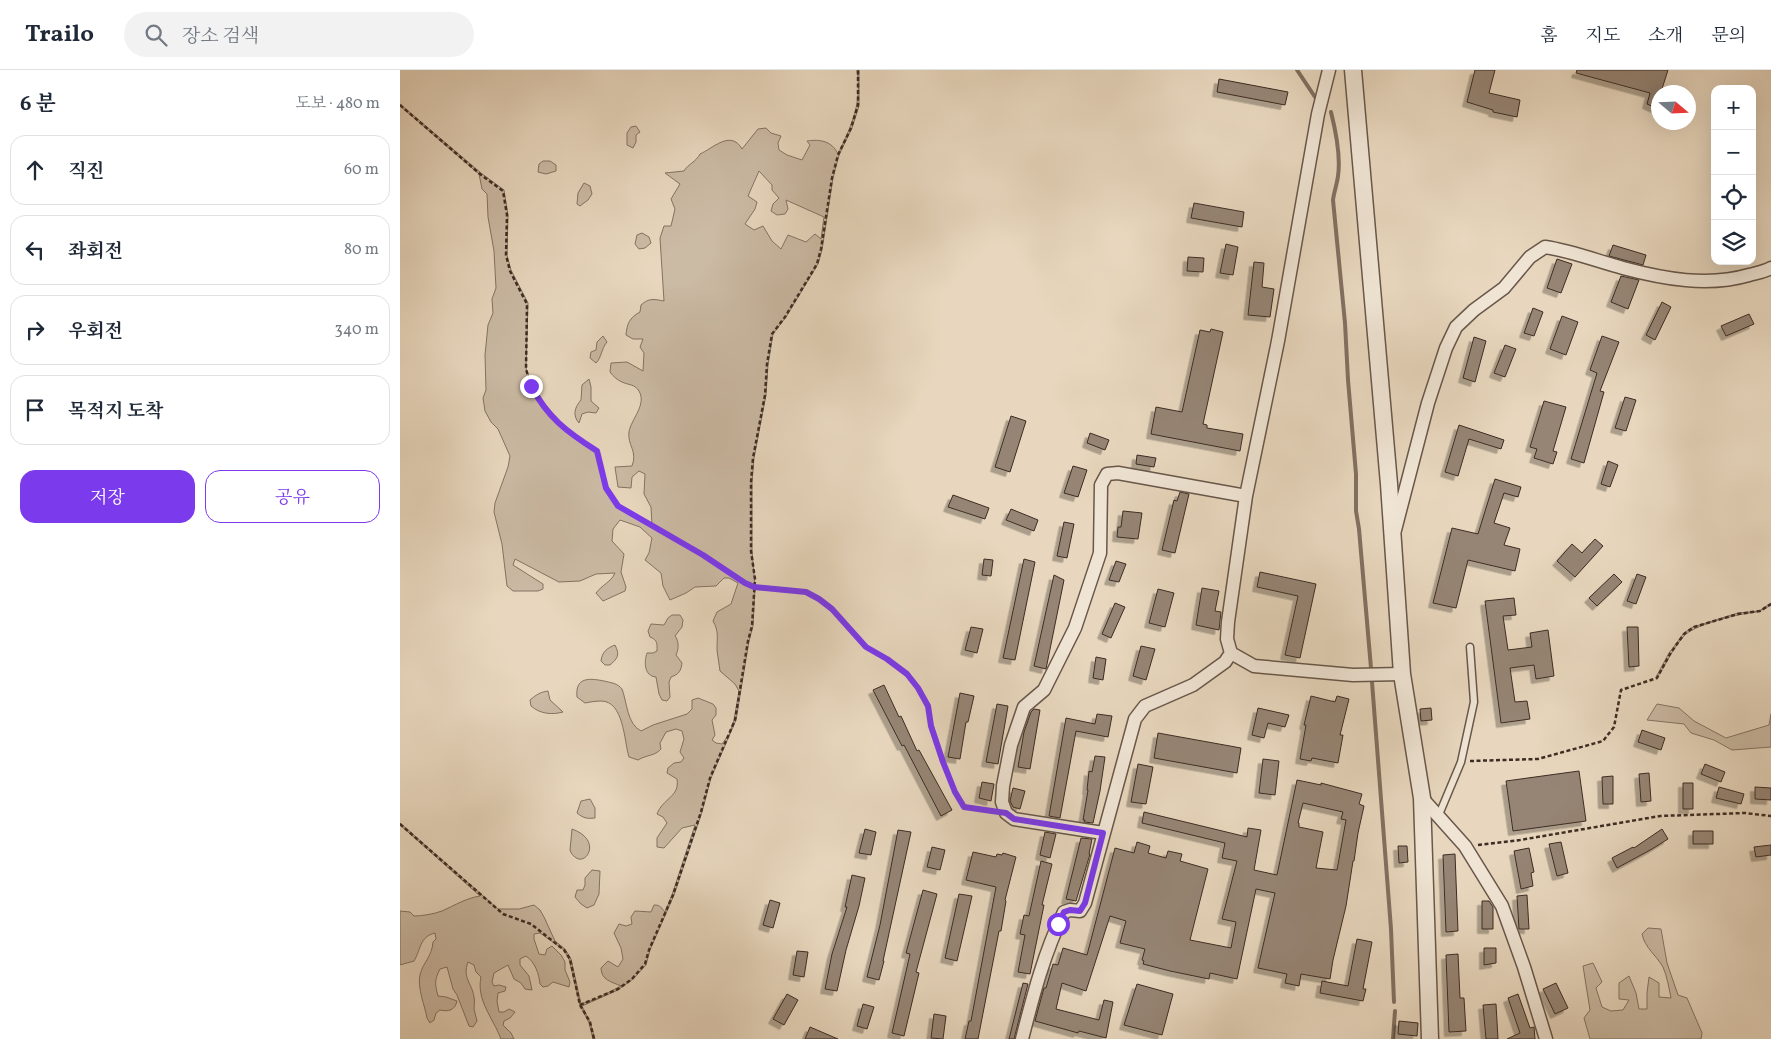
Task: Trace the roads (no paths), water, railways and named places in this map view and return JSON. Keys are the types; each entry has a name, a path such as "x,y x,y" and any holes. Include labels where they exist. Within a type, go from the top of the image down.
{"street":[{"path":"1329,70 1318,114 1278,341 1246,496 1227,639 1231,654 1254,666 1353,675 1402,674"},
{"path":"1354,70 1393,538 1402,674 1422,798 1430,1039"},
{"path":"1393,538 1428,402 1446,348 1456,327 1474,310 1504,288 1530,257 1545,247 1567,250 1624,268 1673,278 1706,282 1735,279 1771,268"},
{"path":"1103,833 1014,819 1006,813 1002,802 1002,786 1011,744 1024,707 1044,690 1062,656 1075,628 1100,553 1101,485 1107,474 1118,473 1246,496"},
{"path":"1022,1039 1036,983 1058,924 1064,912 1070,910 1080,911 1085,903 1135,719 1145,706 1201,679 1225,662 1231,654"},
{"path":"1422,798 1464,846 1502,906 1524,967 1546,1039"}],"lane":[{"path":"1438,817 1461,762 1474,702 1470,647"}],"waterway":[{"path":"1297,70 1315,97"},
{"path":"1331,112 1336,136 1339,168 1333,200 1345,323 1356,474 1356,511 1371,668"},
{"path":"1372,682 1391,929 1394,1002"},
{"path":"1393,1039 1395,1011"}]}
